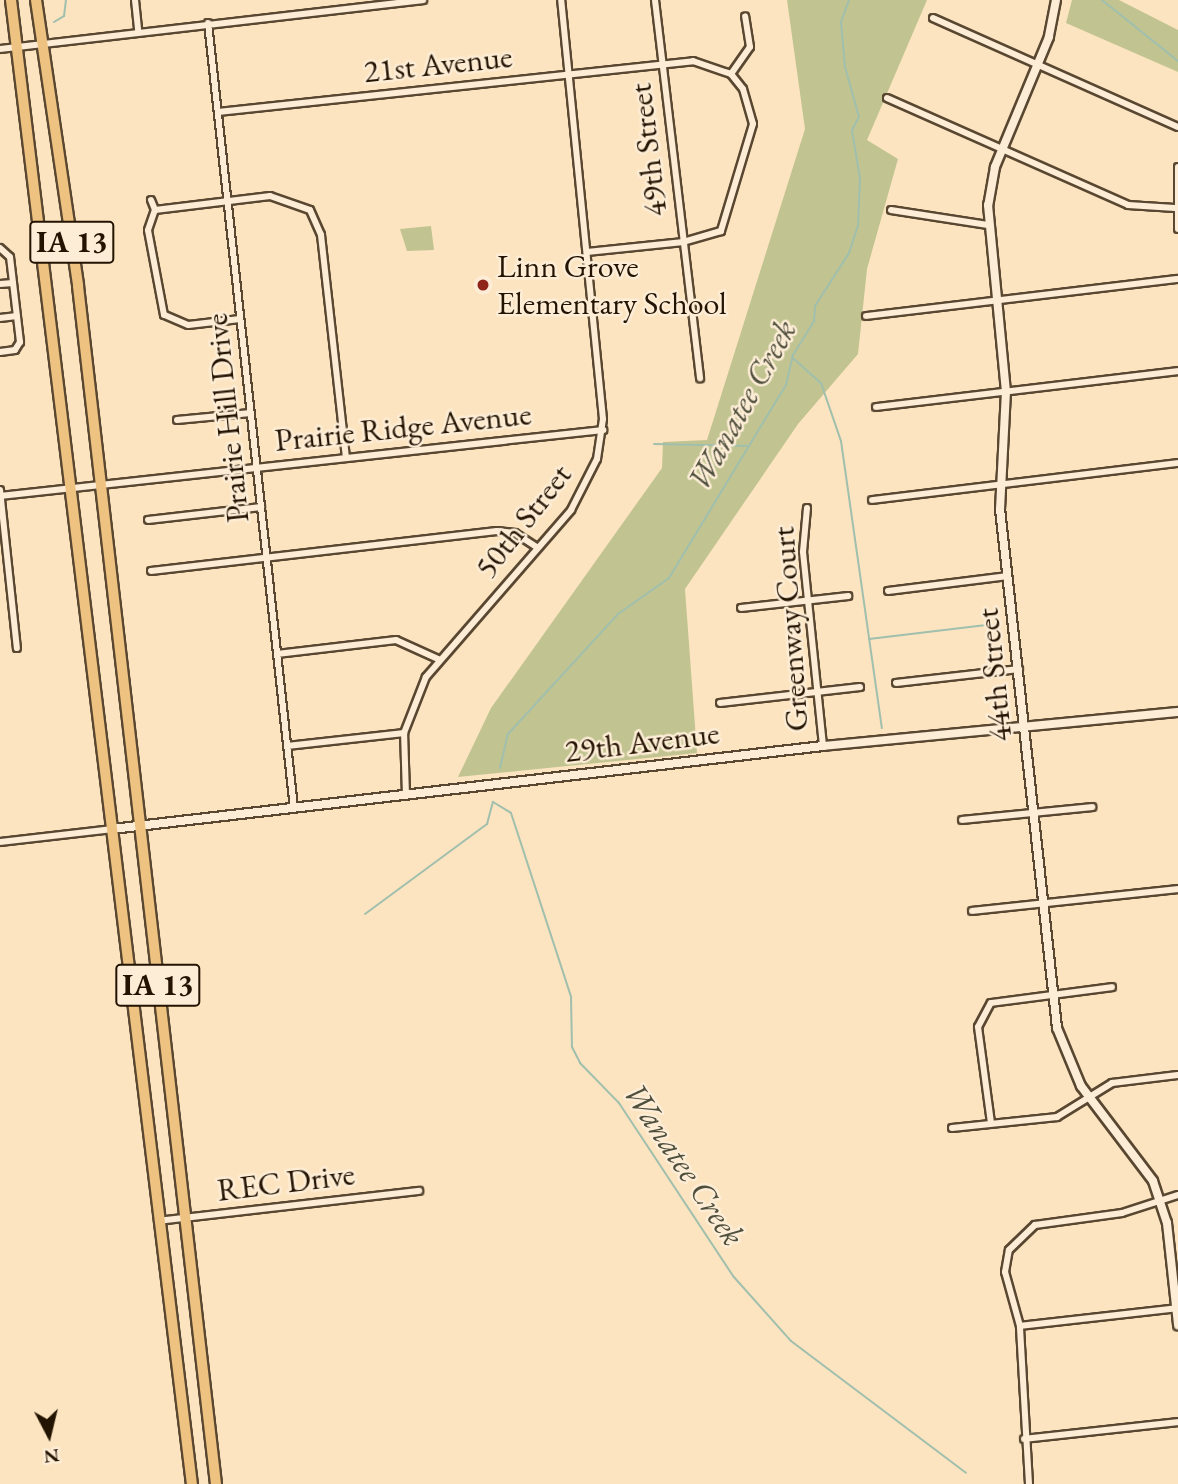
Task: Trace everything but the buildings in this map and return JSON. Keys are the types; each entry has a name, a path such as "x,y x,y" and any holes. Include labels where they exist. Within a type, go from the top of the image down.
{"highway":[{"name":"IA 13","path":"11,0 68,488 192,1484"},
{"name":"IA 13","path":"36,0 101,485 216,1484"}],"street":[{"path":"135,0 138,31"},
{"path":"0,49 42,42 423,0"},
{"name":"50th Street","path":"406,794 404,733 417,695 440,660 583,493 603,430 588,252 561,0"},
{"name":"49th Street","path":"655,0 700,378"},
{"name":"44th Street","path":"1056,0 1037,64 1001,149 988,225 1006,391 998,486 1053,993 1063,1051 1089,1098 1142,1161 1161,1200 1178,1325"},
{"path":"588,252 712,237 726,223 753,124 743,89 731,74 750,47 745,16"},
{"path":"933,18 1178,127"},
{"name":"Prairie Hill Drive","path":"208,23 294,807"},
{"name":"21st Avenue","path":"218,112 693,61 731,74"},
{"path":"887,98 1128,205 1175,208"},
{"path":"1178,167 1175,208 1178,229"},
{"path":"155,210 283,196 310,210 317,222 346,458"},
{"path":"151,200 155,210 148,230 164,315 176,324 240,319"},
{"path":"891,210 988,225"},
{"path":"0,248 10,257 19,346 0,352"},
{"path":"866,316 1178,279"},
{"path":"0,284 13,283"},
{"path":"0,318 17,316"},
{"path":"876,407 1178,371"},
{"path":"177,421 251,412"},
{"name":"Prairie Ridge Avenue","path":"0,494 603,430"},
{"path":"872,500 1178,463"},
{"path":"0,494 17,648"},
{"path":"148,520 261,508"},
{"name":"Greenway Court","path":"807,508 807,601 823,746"},
{"path":"151,571 497,531 515,533 538,548"},
{"path":"888,591 1008,576"},
{"path":"0,590 10,589"},
{"path":"741,608 848,596"},
{"path":"277,654 396,640 440,660"},
{"path":"895,683 1019,669"},
{"path":"720,703 860,687"},
{"name":"29th Avenue","path":"112,829 823,746 1178,712"},
{"path":"287,746 404,733"},
{"path":"962,820 1092,807"},
{"path":"0,842 112,829"},
{"path":"972,911 1178,889"},
{"path":"991,1124 978,1027 983,1012 1004,998 1112,987"},
{"path":"952,1128 1057,1116 1112,1083 1178,1075"},
{"name":"REC Drive","path":"159,1221 419,1191"},
{"path":"1029,1484 1024,1439 1020,1326 1005,1266 1023,1230 1178,1195"},
{"path":"1020,1326 1177,1308"},
{"path":"1024,1439 1178,1422"}],"green space":[{"path":"787,0 927,0 867,140 898,159 867,269 858,354 798,424 685,589 697,753 458,777 491,708 662,468 663,442 707,440 805,129"},
{"path":"1072,0 1119,0 1178,30 1178,72 1066,23"},
{"path":"431,226 434,250 407,251 400,229"}],"waterway":[{"path":"54,22 64,16 66,0"},
{"name":"Wanatee Creek","path":"500,768 508,734 618,614 669,578 786,385 793,355 814,321 815,306 849,253 858,226 860,179 852,130 859,117 845,67 841,22 849,0"},
{"path":"1102,0 1178,61"},
{"path":"794,359 821,383 841,441 882,728"},
{"path":"654,444 747,446"},
{"path":"869,639 986,625"},
{"name":"Wanatee Creek","path":"365,914 487,824 493,802 511,813 571,997 572,1047 580,1063 619,1103 733,1276 791,1341 966,1473"}],"place":[{"name":"Linn Grove Elementary School","path":"483,285"}]}
